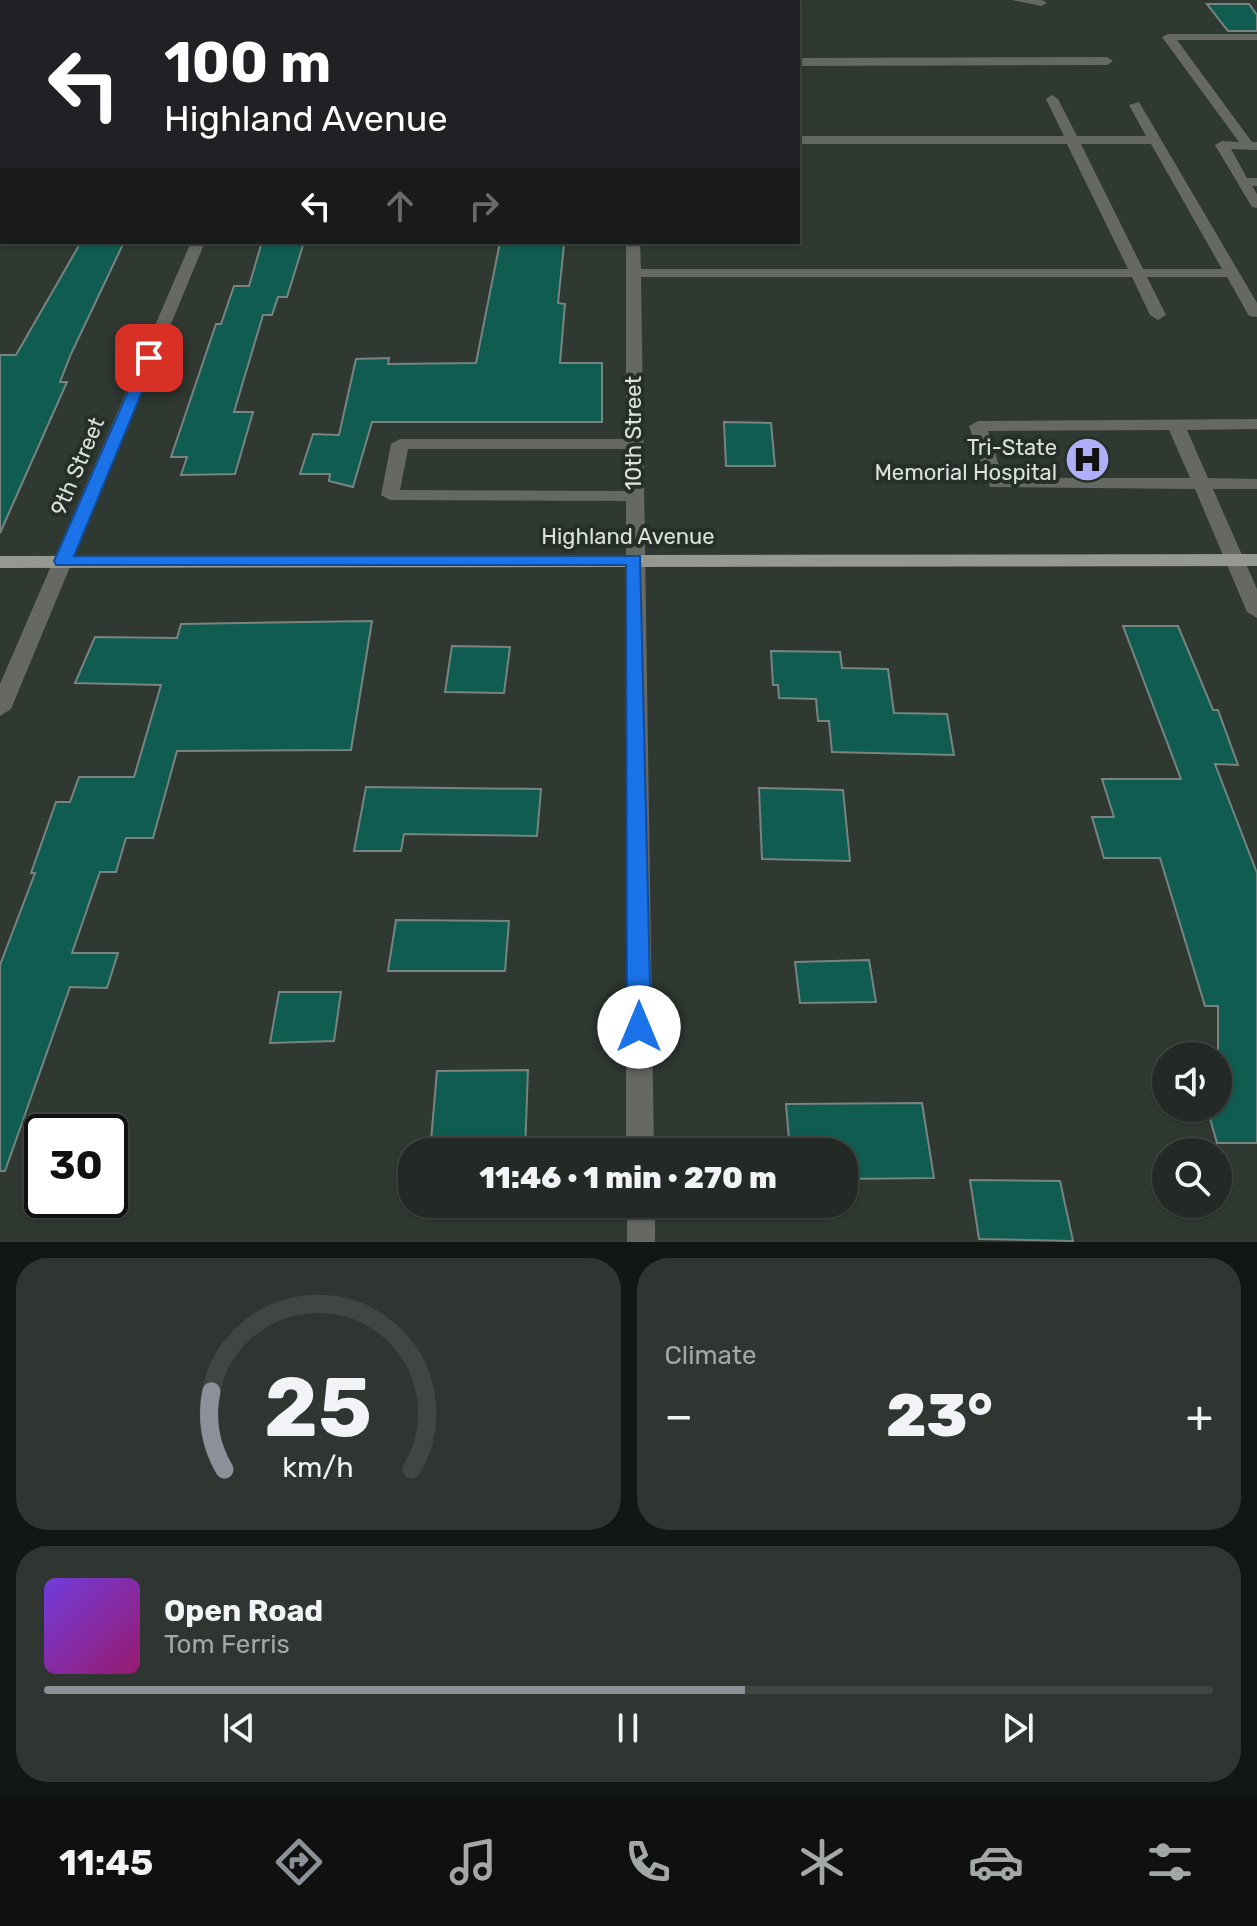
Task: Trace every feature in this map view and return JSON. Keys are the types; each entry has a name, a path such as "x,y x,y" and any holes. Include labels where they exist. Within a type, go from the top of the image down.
{"main road":[{"name":"Highland Avenue","path":"0,562 1257,560"}],"street":[{"path":"1018,0 1041,3"},
{"path":"1252,146 1168,37 1257,37"},
{"path":"800,62 1107,61"},
{"path":"1052,99 1158,315"},
{"path":"1135,105 1255,313"},
{"path":"800,140 1156,140"},
{"path":"1252,146 1222,145 1249,182 1257,204"},
{"name":"9th Street","path":"0,709 197,244"},
{"name":"10th Street","path":"633,244 640,1138"},
{"path":"633,273 1232,273"},
{"path":"1257,424 978,426 996,483 1257,484"},
{"path":"1176,425 1257,612"},
{"path":"633,444 400,444 390,495 634,496"},
{"path":"641,1218 641,1242"}],"building":[{"path":"1207,4 1249,4 1257,15 1257,31 1228,31"},
{"path":"80,244 123,244 71,354 60,382 67,382 0,533 0,355 16,355"},
{"path":"303,244 287,297 278,297 272,315 263,315 234,412 253,412 235,474 181,475 187,457 171,457 216,324 221,324 234,286 249,286 261,245"},
{"path":"500,244 564,245 558,303 565,304 560,363 602,363 602,422 372,422 353,487 329,481 330,474 300,474 313,434 339,435 356,359 389,358 388,364 476,363"},
{"path":"724,422 771,423 775,466 726,466"},
{"path":"372,621 351,750 177,751 153,838 126,838 116,872 100,872 72,953 118,953 107,988 70,987 5,1171 0,1171 0,965 35,873 31,873 56,802 70,802 79,777 134,777 161,685 75,683 95,637 177,638 181,624"},
{"path":"1123,626 1178,626 1213,710 1218,710 1238,765 1215,764 1257,873 1257,1143 1232,1143 1232,1138 1216,1138 1211,1122 1232,1122 1232,1042 1218,1042 1218,1006 1205,1006 1160,858 1104,858 1092,817 1114,817 1102,779 1181,779"},
{"path":"452,646 510,647 504,693 445,692"},
{"path":"771,651 840,652 842,668 888,669 894,713 947,714 954,755 832,752 829,721 818,721 816,699 779,698 778,685 773,685"},
{"path":"366,787 541,789 537,836 404,834 401,851 354,851"},
{"path":"759,788 843,790 850,861 762,859"},
{"path":"396,920 509,921 505,971 388,971"},
{"path":"869,960 876,1002 800,1003 795,962"},
{"path":"279,992 341,992 334,1041 270,1043"},
{"path":"528,1070 526,1138 431,1138 437,1071"},
{"path":"922,1103 934,1178 858,1179 858,1138 789,1138 786,1104"},
{"path":"970,1180 1060,1181 1073,1241 979,1239"}],"place":[{"name":"Tri-State Memorial Hospital","path":"1088,460"}],"route":[{"path":"149,358 63,561 634,559 639,1027"}]}
